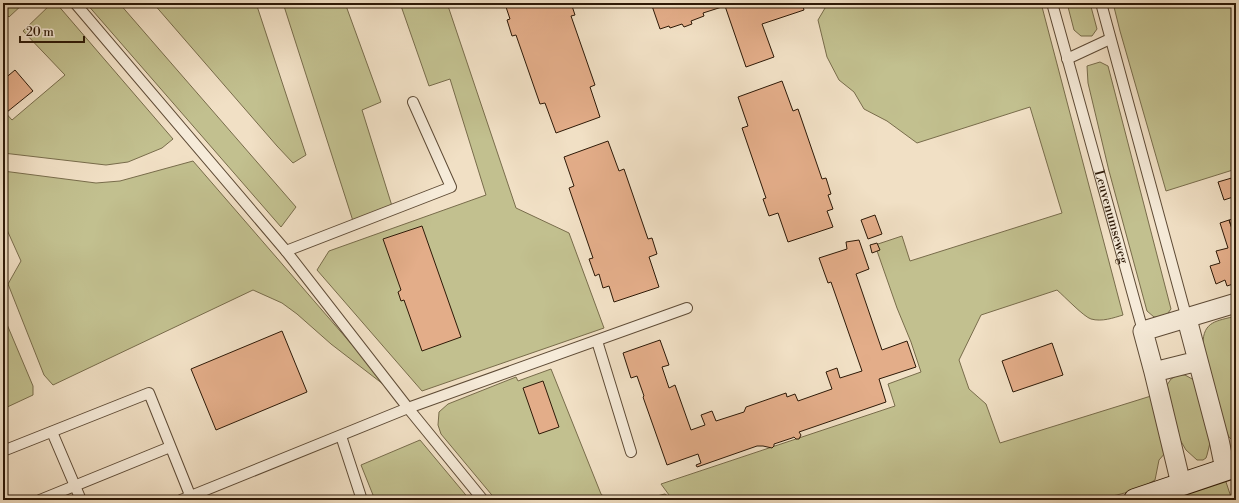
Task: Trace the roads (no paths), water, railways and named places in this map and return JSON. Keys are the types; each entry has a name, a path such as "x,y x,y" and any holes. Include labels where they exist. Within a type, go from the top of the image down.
{"main road":[{"path":"1135,500 1230,468"}],"street":[{"path":"1181,484 1143,331 1236,303"},
{"path":"1188,318 1219,440 1230,468"},
{"path":"1154,372 1198,362"}],"lane":[{"path":"74,3 286,251 408,408 484,500"},
{"name":"Leuvenumseweg","path":"1052,3 1143,331"},
{"path":"1101,3 1188,318"},
{"path":"1067,59 1110,39"},
{"path":"286,251 451,187 413,102"},
{"path":"3,451 149,393 188,499 408,408 687,308"},
{"path":"597,341 631,452"},
{"path":"52,432 81,500"},
{"path":"341,436 362,500"},
{"path":"40,500 170,447"}]}
